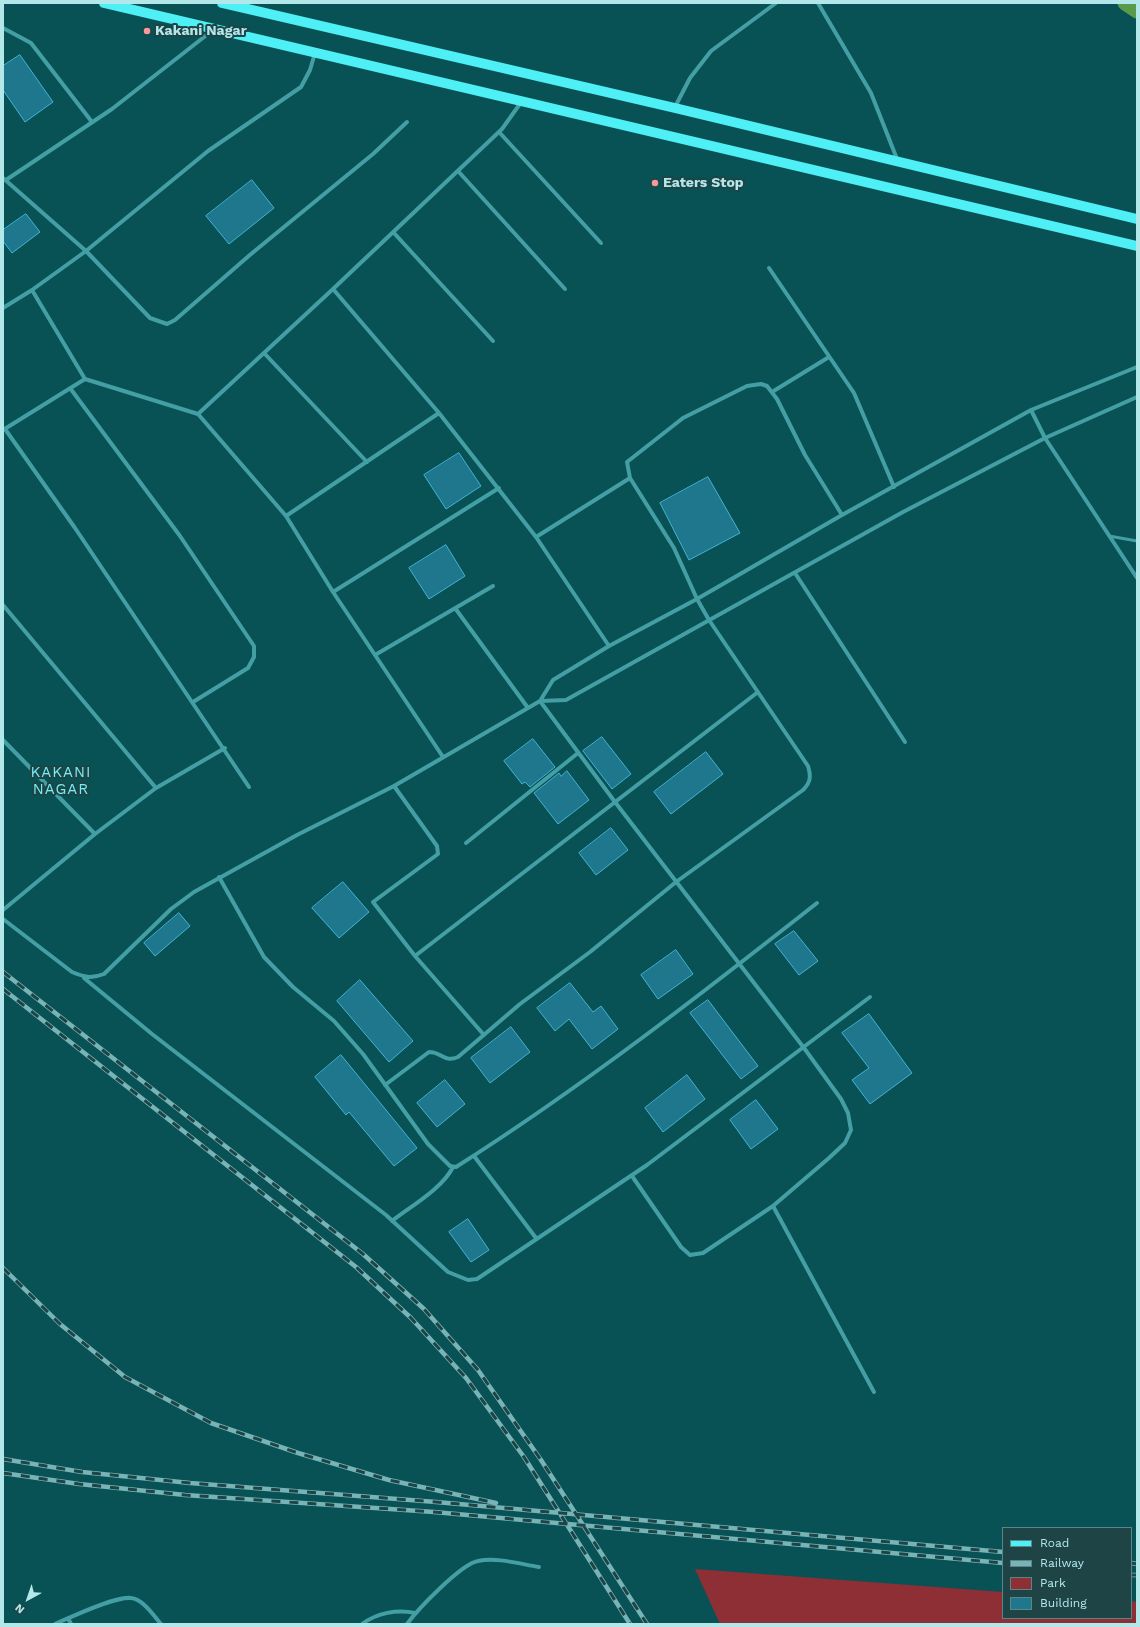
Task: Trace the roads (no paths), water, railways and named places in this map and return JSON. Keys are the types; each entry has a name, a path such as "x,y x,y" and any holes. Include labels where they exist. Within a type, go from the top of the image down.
{"main road":[{"path":"104,3 1137,246"},
{"path":"222,3 675,108 1137,219"}],"street":[{"path":"675,108 690,78 711,51 776,3"},
{"path":"818,3 871,93 898,162"},
{"path":"3,28 31,43 92,122"},
{"path":"215,29 92,122 4,179 86,251 150,318 167,324 176,320 251,254 373,154 407,122"},
{"path":"3,308 32,290 86,251 208,151 301,87 310,70 315,53"},
{"path":"198,414 394,233 499,132 522,101"},
{"path":"499,132 601,243"},
{"path":"458,171 565,289"},
{"path":"394,233 493,341"},
{"path":"769,268 854,393 894,487"},
{"path":"333,289 439,413 499,488 536,537 609,646"},
{"path":"32,290 85,379 198,414 286,516 333,592 443,757"},
{"path":"264,353 367,462"},
{"path":"772,392 829,357"},
{"path":"84,978 95,978 104,974 171,909 219,877 394,786 540,701 553,680 609,646 697,599 842,515 1031,410 1137,367"},
{"path":"85,379 4,429 225,748 249,787"},
{"path":"385,1085 429,1052 434,1052 445,1059 452,1060 458,1057 520,1004 590,952 676,882 803,790 810,782 811,775 808,766 709,620 697,599 674,548 630,478 628,462 683,418 747,386 761,384 772,392 805,455 842,515"},
{"path":"70,388 180,536 254,646 254,656 248,668 193,702"},
{"path":"540,701 566,700 903,512 1045,438 1137,397"},
{"path":"1031,410 1045,438 1137,578"},
{"path":"286,516 439,413"},
{"path":"536,537 630,478"},
{"path":"333,592 499,488"},
{"path":"795,573 905,742"},
{"path":"375,655 492,586"},
{"path":"3,605 156,788"},
{"path":"456,608 528,708"},
{"path":"415,956 758,692"},
{"path":"540,701 615,802 804,1048 841,1099 848,1113 851,1130 844,1143 830,1158 772,1206 703,1253 690,1255 681,1247 632,1176"},
{"path":"3,740 95,834"},
{"path":"3,910 95,834 156,788 225,748"},
{"path":"466,843 578,753"},
{"path":"394,786 437,846 438,854 373,902 415,956 484,1035"},
{"path":"219,877 264,957 293,987 334,1021 364,1054 428,1144 450,1166 453,1167 456,1167 474,1156 584,1081 817,903"},
{"path":"3,919 72,972 84,978 152,1034 392,1221 448,1272 468,1280 477,1279 536,1238 632,1176 870,997"},
{"path":"474,1156 536,1238"},
{"path":"392,1221 439,1186 449,1175 453,1167"},
{"path":"772,1206 874,1392"},
{"path":"407,1624 415,1613 464,1568 476,1561 488,1560 539,1567"},
{"path":"55,1624 95,1607 132,1598 140,1602 161,1624"},
{"path":"362,1624 370,1618 396,1611 415,1613"},
{"path":"68,1618 71,1624"}],"lane":[{"path":"1109,536 1137,541"}],"waterway":[{"path":"1125,3 1137,11"}],"railway":[{"path":"3,972 363,1254 424,1309 478,1370 541,1460 647,1624"},
{"path":"3,989 356,1267 411,1318 466,1378 524,1457 630,1624"},
{"path":"3,1268 60,1324 125,1377 211,1423 298,1453 389,1480 496,1503"},
{"path":"3,1459 82,1472 190,1483 436,1502 1002,1552"},
{"path":"3,1473 79,1484 185,1495 434,1512 1002,1563"},
{"path":"1132,1563 1137,1564"},
{"path":"1132,1575 1137,1575"}],"place":[{"name":"Kakani Nagar","path":"147,31"},
{"name":"Eaters Stop","path":"655,183"}],"district":[{"name":"KAKANI NAGAR","path":"61,782"}]}
